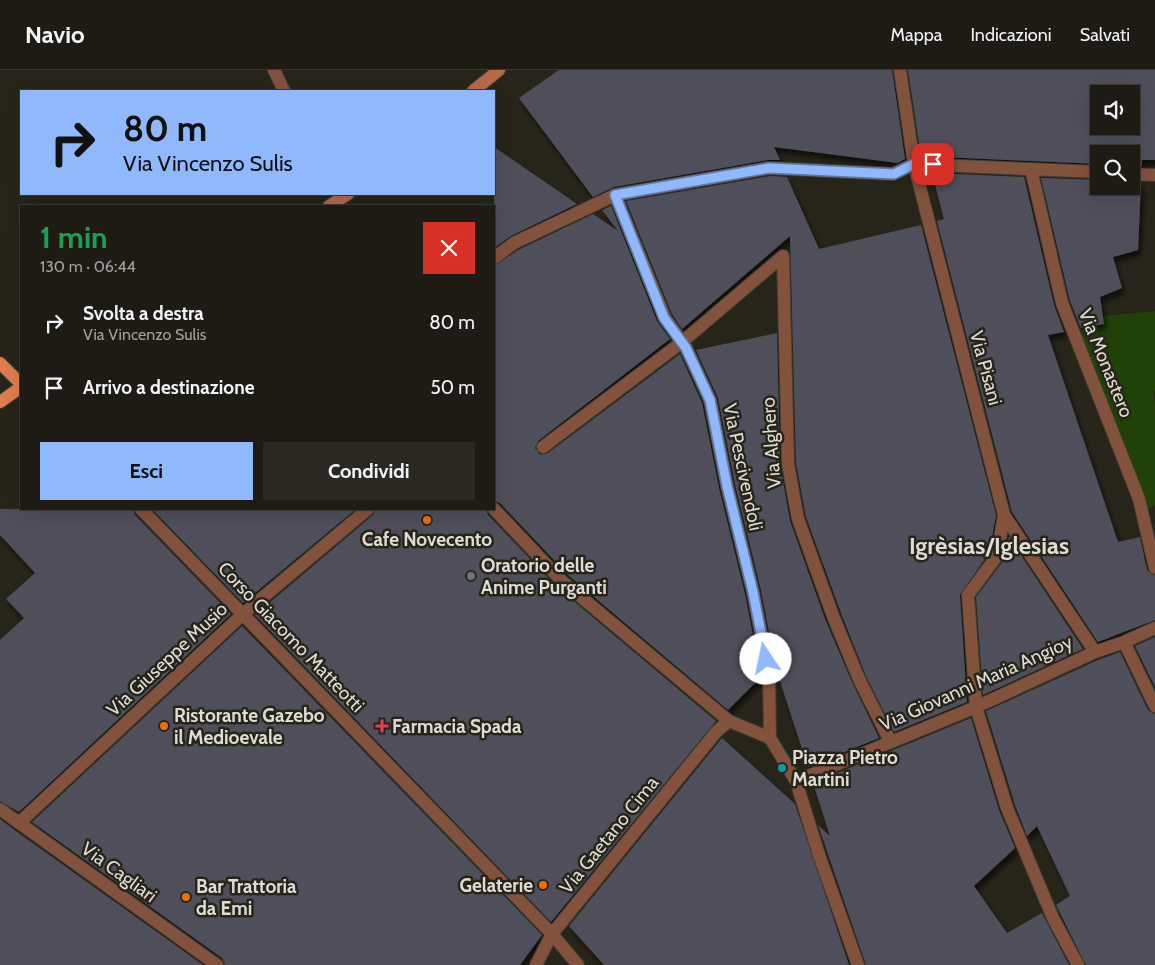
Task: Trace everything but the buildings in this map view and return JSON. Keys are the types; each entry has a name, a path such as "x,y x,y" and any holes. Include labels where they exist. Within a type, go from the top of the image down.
{"main road":[{"path":"474,90 499,70"},
{"path":"0,362 20,385"},
{"path":"0,402 20,387"}],"street":[{"path":"274,70 284,90"},
{"name":"Via Pisani","path":"900,70 914,164 1004,515 1095,652"},
{"path":"495,257 514,243 615,195 769,168 894,174 914,164 1090,172"},
{"name":"Via Monastero","path":"1031,169 1062,303 1139,499 1155,568"},
{"path":"1140,174 1155,175"},
{"name":"Via Pescivendoli","path":"615,195 664,318 682,342 710,400 727,486 753,592 769,676 770,738"},
{"name":"Via Alghero","path":"682,342 783,256 788,464 798,519 833,616 859,679 890,742"},
{"path":"543,447 682,342"},
{"name":"Corso Giacomo Matteotti","path":"142,510 552,934 578,965"},
{"name":"Via Giuseppe Musio","path":"19,822 243,614 367,510"},
{"path":"495,510 562,581 725,717 770,738 796,781 819,855 858,965"},
{"path":"1004,515 997,556 968,596 976,707 1007,808 1053,918 1078,965"},
{"name":"Via Giovanni Maria Angioy","path":"796,781 976,707 1095,652 1155,628"},
{"path":"1124,642 1155,706"},
{"name":"Via Gaetano Cima","path":"536,965 552,934 717,732 725,717"},
{"name":"Via Cagliari","path":"0,809 217,965"}],"green space":[{"path":"1155,311 1155,390 1153,393 1155,402 1155,505 1147,509 1077,330 1104,324 1103,316"}],"place":[{"name":"Cafe Novecento","path":"427,520"},
{"name":"Oratorio delle Anime Purganti","path":"471,576"},
{"name":"Ristorante Gazebo il Medioevale","path":"164,726"},
{"name":"Farmacia Spada","path":"382,726"},
{"name":"Piazza Pietro Martini","path":"782,768"},
{"name":"Gelaterie","path":"543,885"},
{"name":"Bar Trattoria da Emi","path":"186,897"}],"district":[{"name":"Igrèsias/Iglesias","path":"989,545"}],"route":[{"path":"766,659 753,592 727,486 710,400 686,348 664,318 615,195 769,168 894,174 914,164 933,164"}]}
